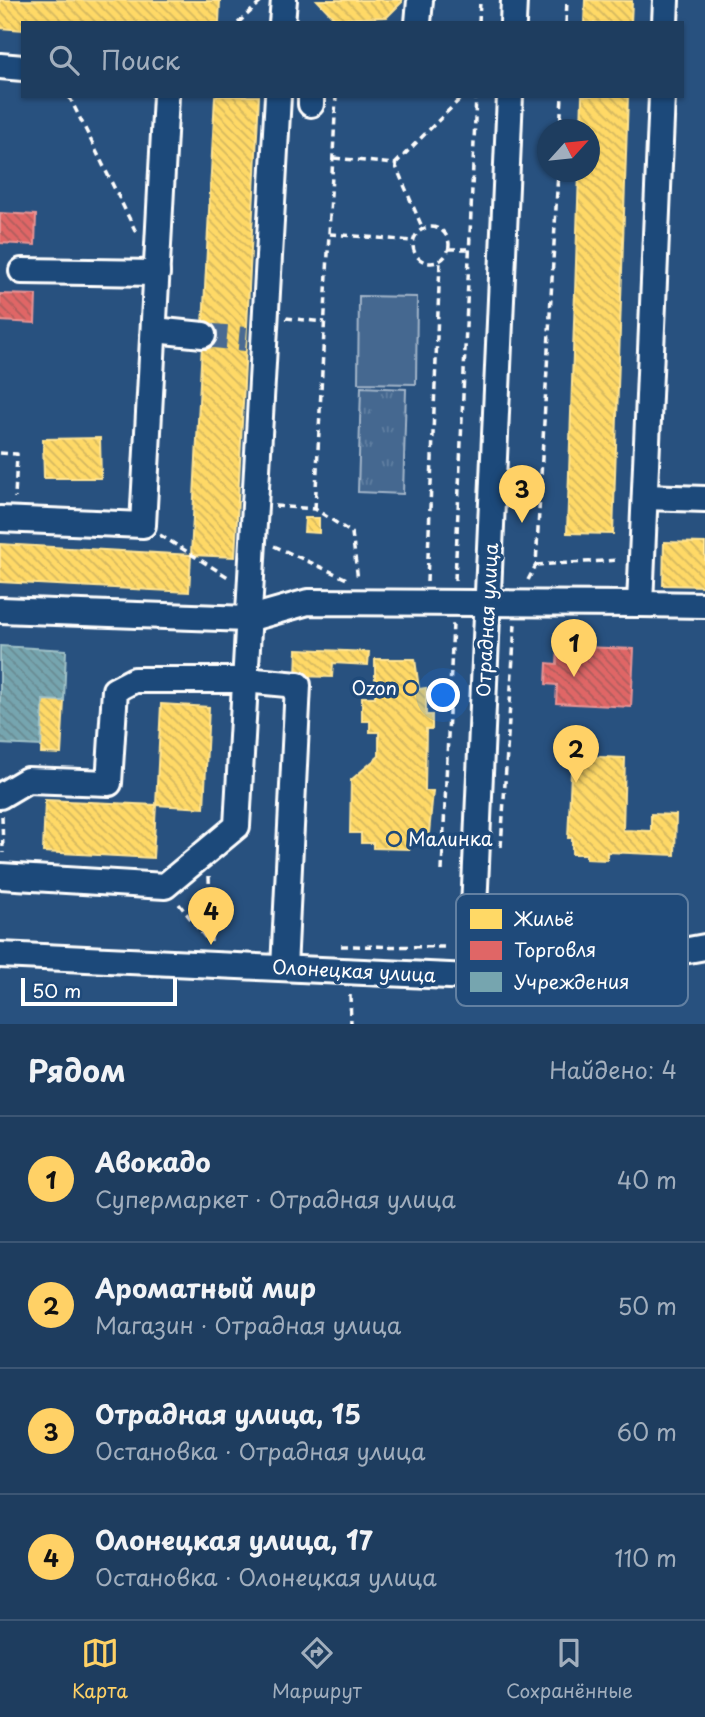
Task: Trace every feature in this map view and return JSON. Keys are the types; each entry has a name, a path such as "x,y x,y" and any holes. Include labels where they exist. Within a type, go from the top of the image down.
{"street":[{"path":"282,21 284,0"},
{"path":"418,21 419,0"},
{"path":"513,21 514,0"},
{"path":"665,21 666,0"},
{"path":"0,66 21,68"},
{"path":"7,519 143,525 166,98"},
{"path":"0,876 165,886 237,826 255,505 259,332 278,98"},
{"name":"Отрадная улица","path":"475,894 510,98"},
{"path":"640,604 662,98"},
{"path":"22,271 157,273"},
{"path":"154,330 203,335"},
{"path":"645,497 705,499"},
{"path":"0,610 248,620 308,602 705,605"},
{"path":"0,796 27,780 109,783 116,691 134,680 245,680 298,685 284,968"},
{"name":"Олонецкая улица","path":"0,955 456,975"}],"path":[{"path":"240,21 263,0"},
{"path":"480,0 480,21"},
{"path":"566,21 567,0"},
{"path":"70,98 139,238"},
{"path":"315,509 336,98"},
{"path":"396,164 461,98"},
{"path":"442,871 476,98"},
{"path":"561,119 562,98"},
{"path":"334,158 396,164"},
{"path":"396,164 422,227"},
{"path":"501,852 516,604 536,565 557,182"},
{"path":"422,227 413,241 417,254 427,263 440,262"},
{"path":"422,227 432,227 447,235 449,249 440,262 426,603"},
{"path":"330,234 413,241"},
{"path":"449,249 469,249"},
{"path":"259,332 326,322"},
{"path":"0,453 17,454 7,519"},
{"path":"253,537 358,584 352,533 315,509 255,505"},
{"path":"143,525 250,590"},
{"path":"536,565 642,559"},
{"path":"165,886 211,945 208,850"},
{"path":"338,946 456,947"},
{"path":"350,971 351,1024"}],"green space":[{"path":"359,296 417,297 416,384 358,383"},
{"path":"361,387 406,389 403,494 358,492"}],"building: Жильё":[{"path":"0,0 220,1 219,21 21,21 21,30 0,28"},
{"path":"317,0 402,2 387,17 335,19"},
{"path":"585,0 632,1 631,21 584,21"},
{"path":"215,98 259,98 235,557 191,555"},
{"path":"582,98 628,98 613,534 567,533 579,182 600,182 600,119 581,119"},
{"path":"100,438 101,478 44,478 43,439"},
{"path":"305,518 319,518 319,533 304,532"},
{"path":"664,542 705,543 705,586 663,585"},
{"path":"0,544 191,555 189,592 0,582"},
{"path":"297,649 369,652 368,665 333,663 332,677 296,676"},
{"path":"375,659 415,659 419,689 426,688 426,715 432,715 432,729 426,729 425,791 433,791 428,844 410,844 410,849 373,848 373,843 361,843 361,833 350,833 351,780 379,756 379,732 370,732 370,721 362,721 362,697 375,697"},
{"path":"43,700 64,701 61,754 41,753"},
{"path":"161,704 209,707 204,808 156,805"},
{"path":"575,756 625,758 623,830 651,831 651,814 676,815 675,855 607,852 607,860 586,859 586,854 572,854 572,838 568,838 571,773 575,773"},
{"path":"45,800 156,805 153,858 43,852"}],"building: Торговля":[{"path":"0,213 36,215 35,245 0,243"},
{"path":"0,294 36,295 35,323 0,321"},
{"path":"558,646 634,649 631,707 556,703 557,685 546,684 547,663 557,664"}],"building: Учреждения":[{"path":"0,646 66,650 64,701 43,700 41,746 0,744"}],"tunnel":[{"path":"203,335 246,339"}],"place":[{"name":"Отрадная улица, 15","path":"522,523"},
{"name":"Авокадо","path":"574,677"},
{"name":"Ozon","path":"411,688"},
{"name":"Ароматный мир","path":"576,783"},
{"name":"Малинка","path":"394,839"},
{"name":"Олонецкая улица, 17","path":"211,945"}]}
